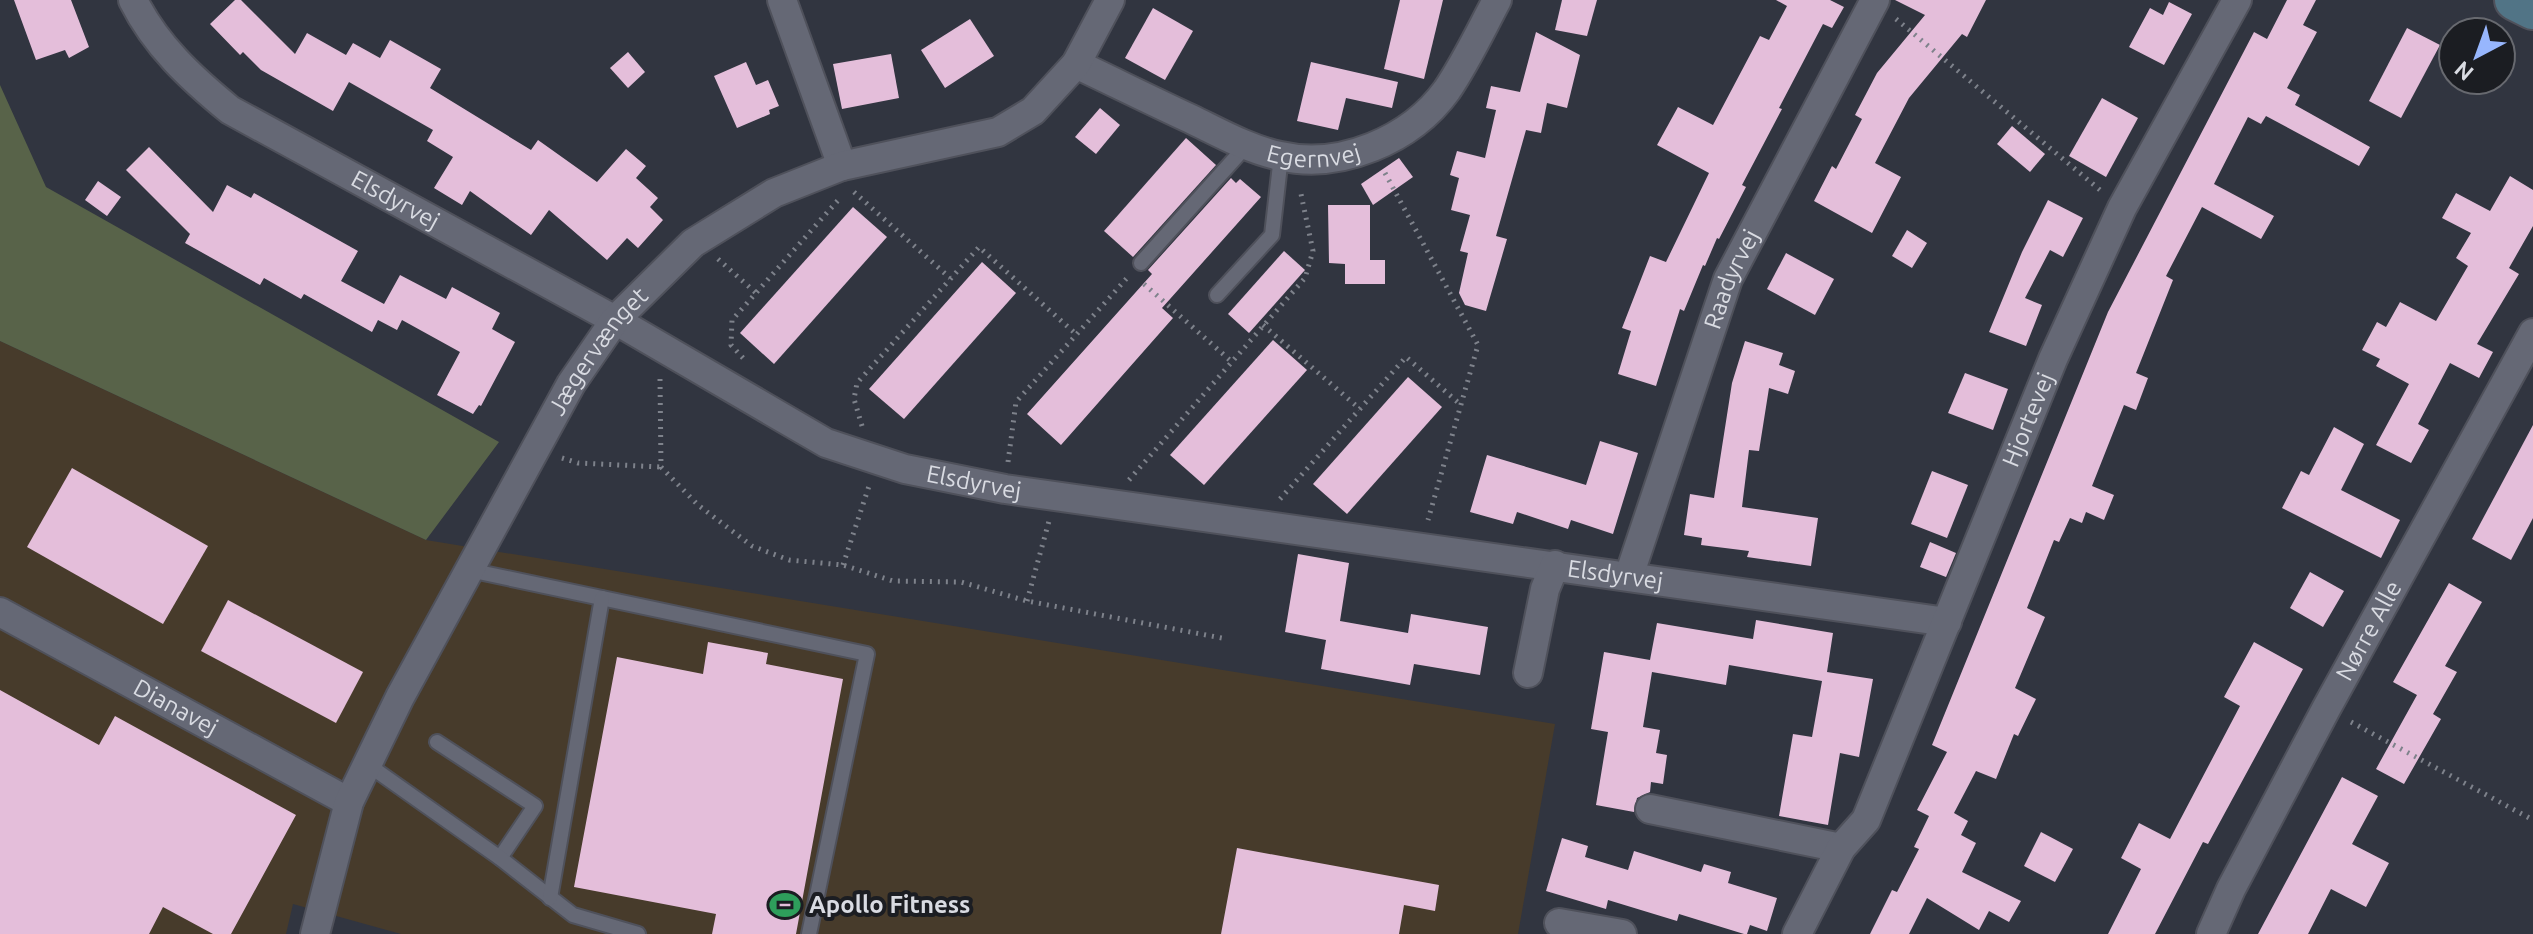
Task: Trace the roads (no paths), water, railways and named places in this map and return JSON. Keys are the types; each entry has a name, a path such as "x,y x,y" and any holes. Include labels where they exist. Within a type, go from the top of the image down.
{"street":[{"name":"Elsdyrvej","path":"133,0 163,48 193,80 230,110 615,320 826,443 869,458 905,469 1005,489 1121,507 1421,546 1947,622"},
{"path":"782,0 842,166"},
{"name":"Jægervænget","path":"315,934 349,802 367,764 400,697 571,384 615,320 698,241 774,193 842,166 998,132 1033,111 1076,64 1110,0"},
{"name":"Egernvej","path":"1076,64 1246,146 1287,157 1319,159 1346,155 1371,147 1412,124 1446,92 1497,0"},
{"name":"Hjortevej","path":"1797,934 1841,848 1866,820 2053,359 2122,208 2237,0"},
{"path":"2515,0 2533,9"},
{"name":"Raadyrvej","path":"1629,576 1728,279 1875,1"},
{"name":"Nørre Alle","path":"2211,934 2231,889 2326,709 2533,333"},
{"path":"1528,673 1545,589 1555,565"},
{"name":"Dianavej","path":"0,612 349,802"},
{"path":"1650,809 1841,848"},
{"path":"1559,923 1622,934"}],"lane":[{"path":"1136,268 1246,146"},
{"path":"1217,295 1272,235 1287,157"},
{"path":"469,570 867,654 809,934"},
{"path":"550,898 602,598"},
{"path":"437,742 535,806 500,858"},
{"path":"367,764 500,858 573,915 638,934"}],"place":[{"name":"Apollo Fitness","path":"785,905"}]}
